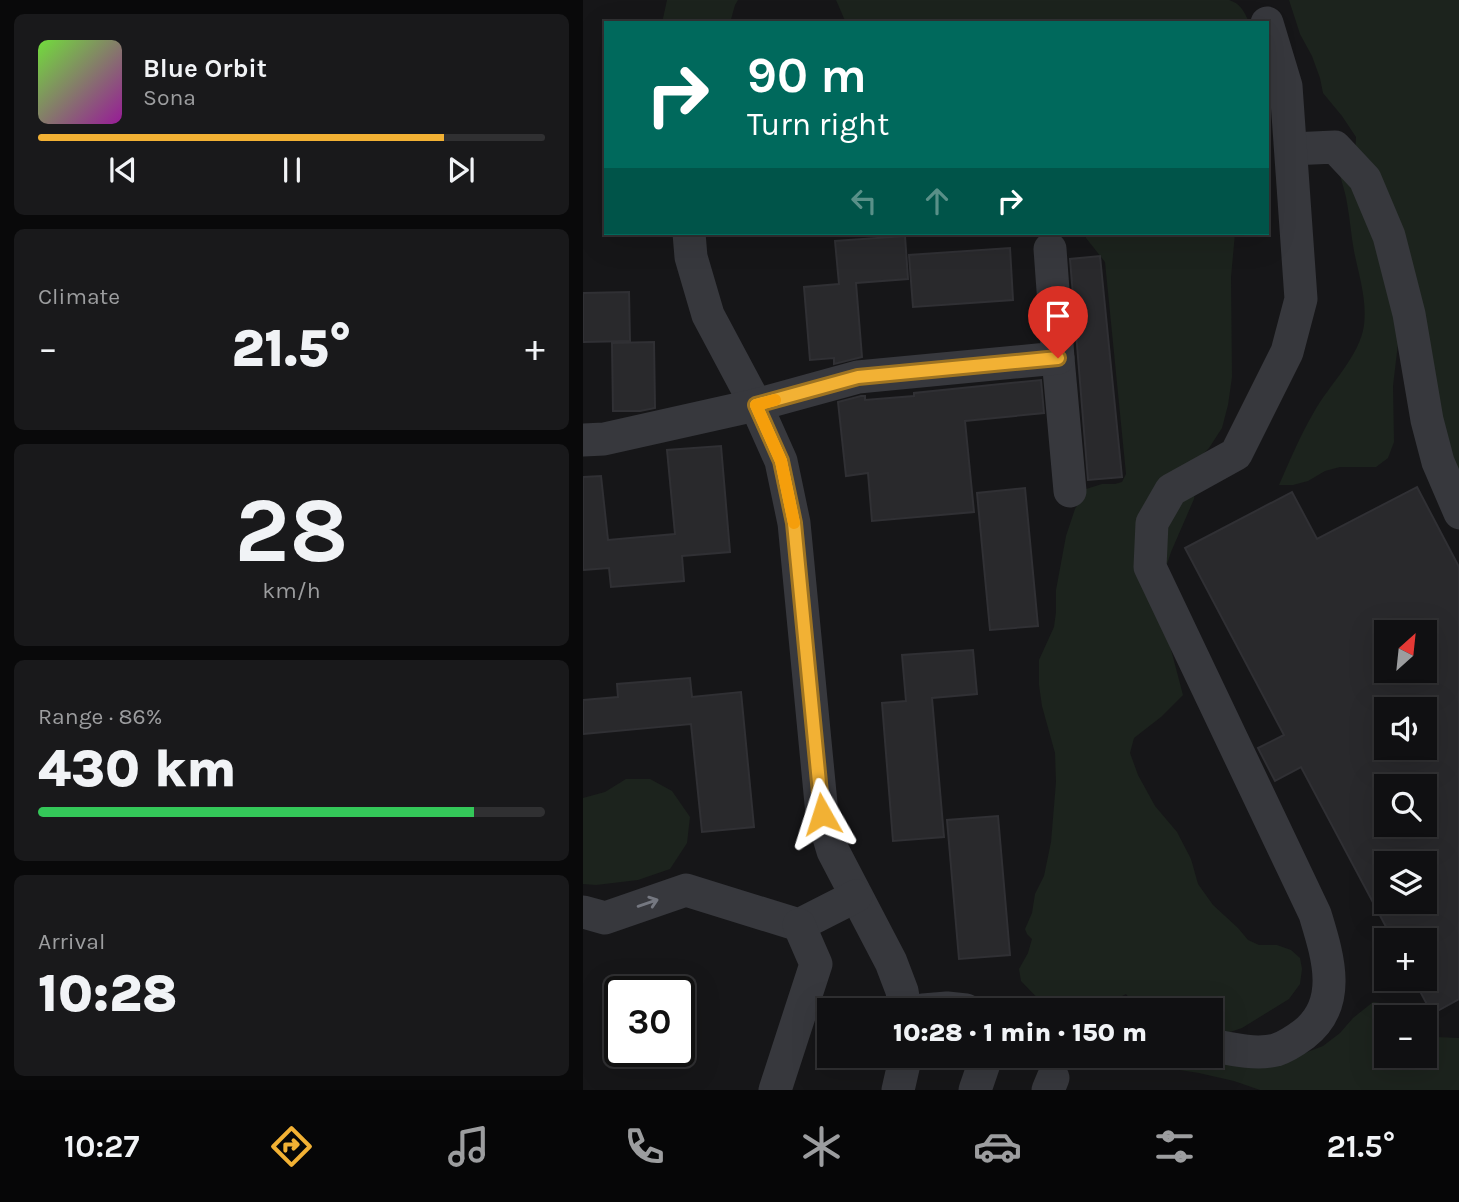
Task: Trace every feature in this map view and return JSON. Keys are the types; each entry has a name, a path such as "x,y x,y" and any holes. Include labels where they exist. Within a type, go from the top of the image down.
{"street":[{"path":"1260,0 1266,21"},
{"path":"1223,1047 1248,1051 1275,1050 1296,1040 1322,1015 1329,982 1326,950 1315,914 1150,567 1152,523 1171,490 1236,454 1287,352 1301,299 1287,86 1269,29"},
{"path":"1291,149 1335,147 1365,179 1389,236 1409,314 1427,420 1438,463 1459,513"},
{"path":"689,235 691,257 708,315 756,405 781,461 794,523 822,814 833,851 892,962 903,998"},
{"path":"1050,249 1070,491"},
{"path":"583,440 604,439 756,405 858,377 1058,358"},
{"path":"583,912 605,918 686,890 799,925 857,896"},
{"path":"774,1090 816,964 799,925"},
{"path":"898,1090 903,1068"},
{"path":"975,1090 983,1068"}],"shaded area":[{"path":"667,0 738,0 731,21 662,21"},
{"path":"836,0 1229,0 1242,8 1248,21 845,21"},
{"path":"1289,0 1459,0 1459,497 1401,318 1393,386 1394,442 1388,458 1376,467 1340,467 1325,471 1308,481 1279,485 1314,412 1357,348 1365,315 1346,198 1337,161 1354,175 1356,137 1323,93 1312,56 1300,34"},
{"path":"1085,235 1235,235 1231,277 1232,377 1228,405 1222,428 1199,458 1194,499 1166,567 1169,642 1183,695 1134,738 1130,753 1138,775 1155,806 1177,832 1191,859 1198,884 1213,905 1248,940 1259,945 1277,945 1291,950 1300,958 1300,984 1289,999 1242,1028 1224,1034 1223,998 1129,998 1126,994 1118,998 1037,998 1021,981 1019,969 1032,939 1025,929 1032,913 1035,894 1044,876 1051,842 1056,782 1055,753 1039,685 1039,660 1054,627 1056,590 1066,536 1075,509 1086,489 1122,482 1126,474 1105,262"},
{"path":"626,779 650,779 672,791 690,817 687,843 670,869 638,880 583,884 583,798 605,792"},
{"path":"1373,1002 1389,1005 1374,1005 1374,1068 1437,1068 1437,1037 1459,1038 1459,1090 1260,1090 1234,1081 1166,1068 1223,1068 1223,1060 1297,1056 1323,1046"}],"building":[{"path":"905,236 908,279 856,283 862,357 834,364 834,358 810,360 804,287 839,284 835,241"},
{"path":"1010,248 1013,300 913,307 909,255"},
{"path":"1100,256 1122,477 1088,480 1070,259"},
{"path":"629,292 630,341 583,342 583,293"},
{"path":"654,342 655,408 613,411 612,343"},
{"path":"1041,380 1044,413 965,421 974,512 872,521 868,473 846,476 838,402 861,396 865,396 865,400 914,396 914,393"},
{"path":"721,446 730,552 682,556 684,581 611,587 609,568 583,570 583,477 601,476 608,540 675,534 667,450"},
{"path":"1417,487 1459,567 1459,999 1437,1011 1437,1005 1427,1005 1420,991 1437,991 1437,928 1387,928 1379,914 1437,914 1437,851 1374,851 1374,904 1301,767 1275,781 1258,748 1284,735 1185,548 1292,492 1317,539"},
{"path":"1025,488 1038,626 990,630 977,493"},
{"path":"973,650 977,694 932,698 944,837 893,841 882,703 906,701 902,655"},
{"path":"690,678 692,697 741,692 754,827 702,832 691,724 583,734 583,700 618,697 617,684"},
{"path":"998,816 1010,955 959,959 947,820"}],"slow traffic":[{"path":"775,400 756,405 781,461 794,523"}],"route":[{"path":"822,814 794,523 781,461 756,405 858,377 1058,358"}]}
